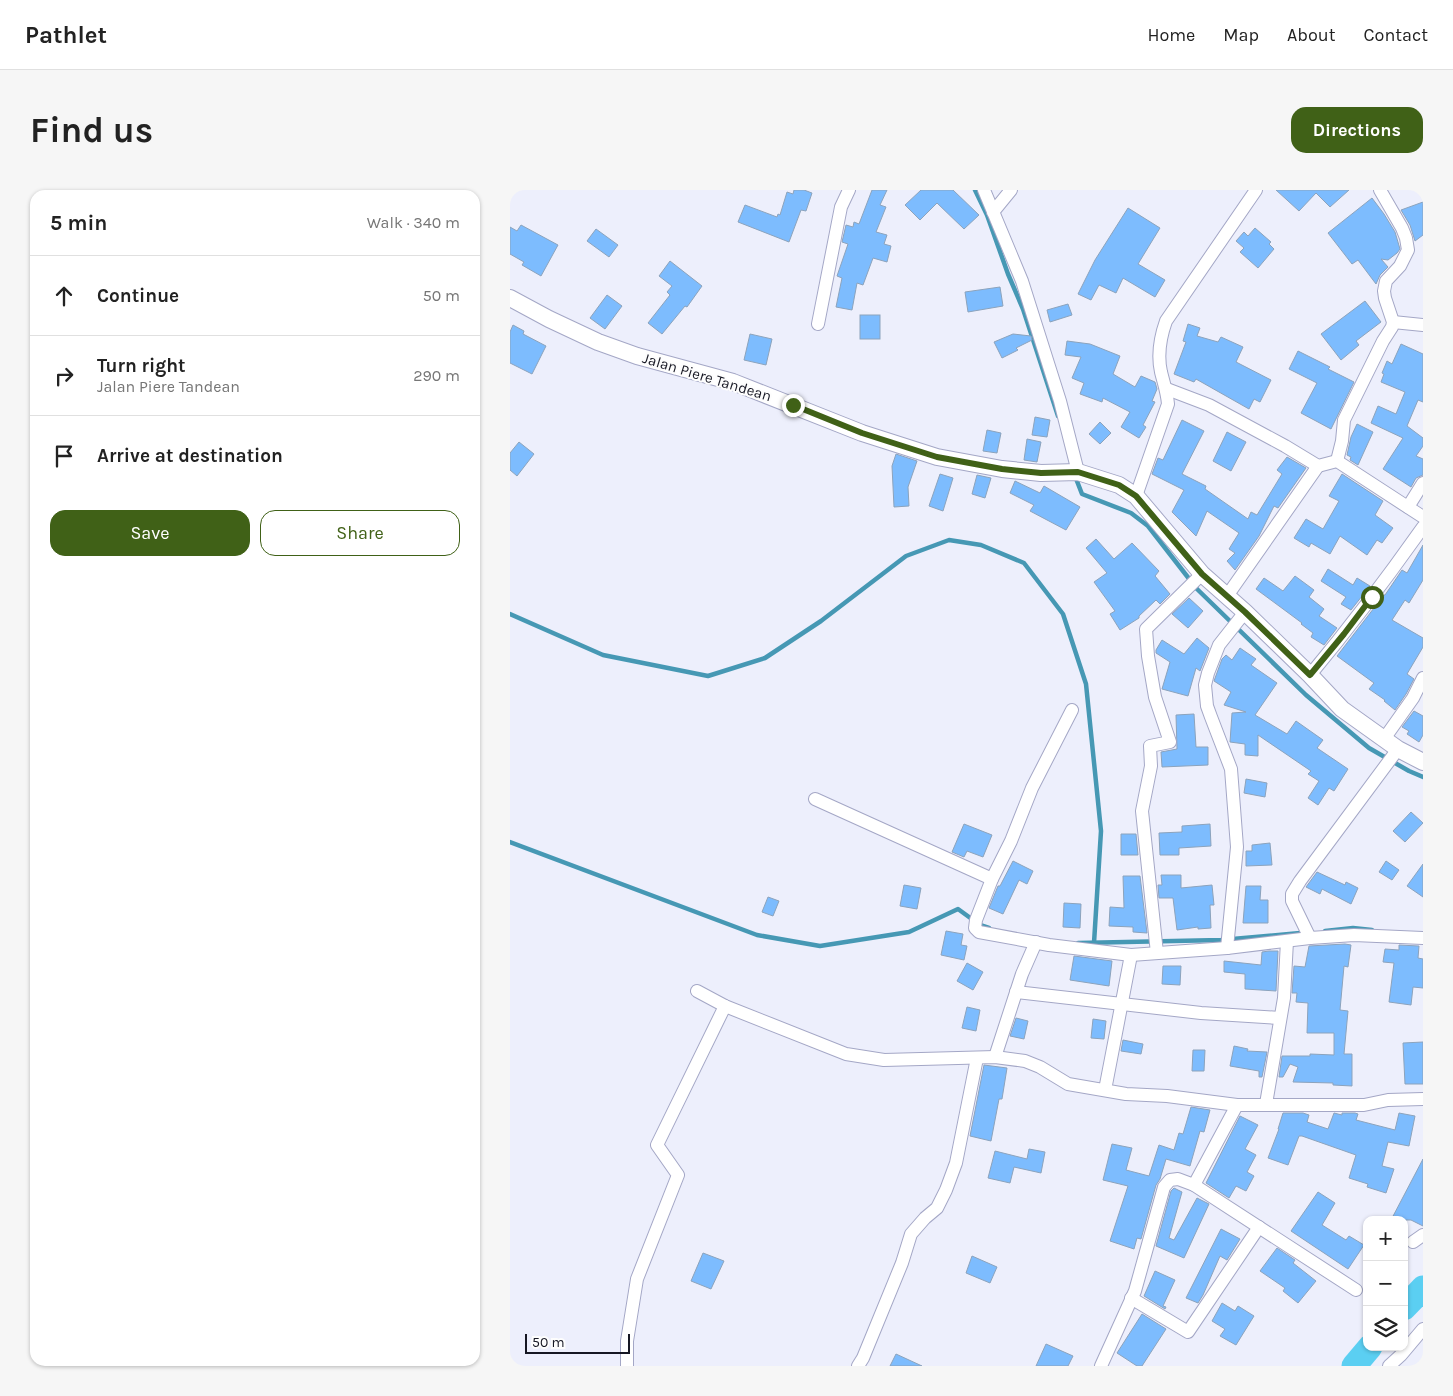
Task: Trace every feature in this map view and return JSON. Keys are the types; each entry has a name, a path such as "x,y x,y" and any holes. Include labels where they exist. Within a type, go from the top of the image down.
{"street":[{"path":"818,324 841,207 849,190"},
{"path":"984,190 1022,281 1060,401 1071,472"},
{"path":"993,212 1011,190"},
{"path":"1136,496 1168,404 1167,389 1159,360 1160,340 1166,321 1256,190"},
{"path":"1337,461 1344,420 1383,341 1392,327 1393,322 1384,291 1386,281 1405,258 1408,246 1402,228 1380,190"},
{"name":"Jalan Piere Tandean","path":"510,298 598,342 637,356 733,382 862,433 937,457 1002,469 1041,473 1071,472 1119,485 1136,496 1202,574 1227,596 1242,615 1310,675 1342,709 1384,739 1396,751 1423,762"},
{"path":"1393,322 1423,325"},
{"path":"1167,389 1209,405 1272,438 1318,466"},
{"path":"1227,596 1318,466 1337,461 1423,517"},
{"path":"1408,506 1423,483"},
{"path":"1310,675 1394,569 1423,527"},
{"path":"1157,954 1142,811 1151,766 1150,746 1170,742 1154,697 1146,629 1202,574"},
{"path":"1228,948 1236,847 1231,769 1211,717 1205,686 1213,658 1227,634 1242,615"},
{"path":"1384,739 1414,698 1423,678"},
{"path":"1072,710 1032,788 1011,841 992,879 976,920 975,928 979,932 1131,955 1228,948 1310,938 1354,935 1423,938"},
{"path":"1310,938 1292,901 1292,894 1396,751"},
{"path":"816,800 992,879"},
{"path":"1266,1104 1284,998 1287,941"},
{"path":"995,1058 1022,974 1036,942"},
{"path":"1105,1090 1131,955"},
{"path":"697,991 725,1006 846,1054 884,1060 995,1058 1025,1062 1040,1067 1068,1084 1126,1094 1167,1096 1237,1105 1364,1105 1388,1100 1423,1099"},
{"path":"1016,992 1202,1013 1280,1018"},
{"path":"627,1366 627,1341 637,1279 678,1175 657,1145 725,1006"},
{"path":"858,1366 902,1263 911,1234 937,1208 946,1190 956,1163 977,1058"},
{"path":"1194,1185 1237,1105"},
{"path":"1101,1366 1131,1298 1164,1187 1170,1180 1178,1179 1194,1185 1356,1290"},
{"path":"1131,1298 1188,1332 1259,1227"},
{"path":"1390,1366 1423,1329"}],"building":[{"path":"794,190 804,190 812,193 806,211 801,210 789,242 738,222 745,205 777,217 778,214 780,215 787,192 793,194"},
{"path":"872,190 887,190 880,205 886,207 876,232 887,235 884,244 891,246 887,262 873,258 863,285 857,283 852,310 836,307 842,278 837,276 848,244 842,242 846,225 853,227 854,222 859,224"},
{"path":"921,190 953,190 979,215 964,229 937,203 920,220 905,205"},
{"path":"1276,190 1349,190 1330,207 1316,193 1299,211"},
{"path":"1372,198 1395,232 1400,249 1388,260 1381,259 1388,267 1380,275 1376,284 1358,260 1352,264 1328,233"},
{"path":"1423,202 1423,235 1415,241 1410,225 1401,210"},
{"path":"1128,208 1160,228 1138,264 1165,280 1155,297 1123,278 1116,293 1099,285 1091,300 1078,294 1095,260"},
{"path":"521,225 558,245 541,276 522,265 524,262 510,254 510,227 517,231"},
{"path":"1255,228 1271,242 1269,244 1274,249 1258,268 1240,252 1244,248 1236,241 1244,232 1248,236"},
{"path":"596,229 618,245 609,257 587,241"},
{"path":"670,261 702,286 687,307 685,306 662,334 648,323 670,295 667,292 672,286 659,276"},
{"path":"1000,287 1003,306 968,312 965,292"},
{"path":"607,295 622,306 605,329 590,318"},
{"path":"1365,301 1381,322 1356,341 1359,345 1341,360 1321,334"},
{"path":"1068,304 1072,315 1050,322 1047,310"},
{"path":"860,315 880,315 880,339 860,339"},
{"path":"1188,324 1200,328 1197,336 1218,342 1221,337 1243,347 1236,362 1271,380 1260,402 1254,399 1249,409 1196,379 1194,382 1174,374 1186,342 1183,341"},
{"path":"513,325 524,331 523,334 546,346 532,374 510,363 510,332"},
{"path":"750,334 772,339 766,365 744,360"},
{"path":"1013,334 1031,336 1032,340 1002,358 994,342"},
{"path":"1067,341 1090,344 1120,356 1113,374 1135,387 1141,376 1155,382 1157,389 1152,401 1155,402 1143,425 1146,427 1139,438 1121,427 1130,412 1103,398 1102,402 1080,394 1084,383 1072,378 1081,357 1065,355"},
{"path":"1401,344 1423,354 1423,402 1418,400 1407,426 1423,438 1423,446 1416,456 1423,459 1423,475 1416,478 1411,487 1383,469 1403,438 1371,423 1378,406 1396,414 1405,392 1381,382 1384,374 1382,373 1387,361 1392,364"},
{"path":"1298,351 1354,382 1331,429 1301,413 1317,383 1289,369"},
{"path":"1035,417 1050,420 1047,437 1032,435"},
{"path":"1182,420 1204,431 1182,474 1206,486 1205,489 1248,519 1251,512 1257,515 1282,474 1277,470 1287,457 1306,468 1278,508 1274,506 1259,536 1235,570 1227,561 1235,553 1229,549 1239,533 1207,511 1196,536 1172,512 1184,490 1152,474 1158,458 1163,460"},
{"path":"1100,422 1111,433 1100,444 1089,434"},
{"path":"1357,424 1373,432 1358,465 1350,460 1351,457 1347,455 1351,437"},
{"path":"987,430 1001,433 997,453 983,451"},
{"path":"1227,432 1246,442 1231,471 1213,461"},
{"path":"1027,439 1041,442 1037,462 1024,460"},
{"path":"519,442 534,454 517,476 510,470 510,453"},
{"path":"896,454 917,461 908,487 909,506 894,507 892,466"},
{"path":"940,474 953,478 943,511 929,506"},
{"path":"1342,474 1383,501 1375,515 1393,528 1382,543 1377,540 1367,555 1340,536 1330,554 1311,543 1309,547 1294,538 1306,519 1323,529 1339,501 1329,496"},
{"path":"977,475 991,478 985,498 972,494"},
{"path":"1015,481 1040,493 1044,486 1080,507 1066,530 1030,511 1034,505 1010,493"},
{"path":"1096,539 1114,559 1132,543 1159,571 1155,576 1170,594 1160,604 1156,600 1139,618 1120,630 1110,614 1115,611 1094,582 1107,573 1086,548"},
{"path":"1423,545 1423,580 1409,603 1405,600 1392,620 1423,638 1423,647 1407,674 1414,679 1395,710 1369,689 1374,683 1337,656 1385,595 1402,570 1407,573"},
{"path":"1328,569 1353,585 1357,578 1370,586 1351,610 1341,604 1346,597 1321,581"},
{"path":"1295,576 1314,590 1309,597 1324,609 1319,616 1337,628 1324,645 1311,637 1313,633 1302,623 1256,589 1264,578 1283,591"},
{"path":"1189,598 1203,611 1188,628 1172,614"},
{"path":"1197,638 1209,648 1200,671 1196,668 1188,696 1162,689 1170,662 1156,653 1162,640 1184,654"},
{"path":"1240,648 1256,659 1251,665 1277,683 1255,715 1287,734 1296,721 1323,740 1317,748 1348,769 1334,791 1329,788 1318,805 1308,798 1319,781 1308,774 1311,771 1258,735 1258,756 1245,755 1245,744 1230,742 1232,713 1246,712 1224,705 1231,692 1214,681 1222,659 1226,655 1232,660"},
{"path":"1414,711 1423,716 1423,735 1419,742 1407,734 1409,731 1402,727"},
{"path":"1194,714 1196,747 1208,747 1208,765 1162,767 1161,752 1177,749 1176,715"},
{"path":"1246,779 1267,783 1265,797 1244,793"},
{"path":"1411,812 1423,823 1405,842 1393,831"},
{"path":"964,824 992,835 983,857 967,851 964,857 952,852"},
{"path":"1210,824 1211,846 1179,848 1179,855 1160,855 1159,833 1182,832 1182,826"},
{"path":"1121,834 1136,834 1138,855 1121,855"},
{"path":"1270,843 1272,865 1246,866 1246,851 1252,851 1252,845"},
{"path":"1013,861 1033,871 1027,884 1019,880 1003,914 989,908 998,886 1000,886"},
{"path":"1386,861 1399,870 1392,880 1379,872"},
{"path":"1423,864 1423,897 1407,886"},
{"path":"1317,872 1345,885 1346,882 1358,888 1351,904 1322,889 1320,894 1306,887"},
{"path":"1161,875 1181,875 1181,888 1212,885 1214,905 1210,905 1211,928 1198,929 1198,927 1177,930 1173,898 1159,898 1158,885 1162,885"},
{"path":"1123,876 1140,876 1147,933 1133,932 1133,927 1109,926 1110,907 1124,908"},
{"path":"904,885 921,888 917,909 900,906"},
{"path":"1246,886 1261,886 1260,900 1268,900 1268,923 1243,923"},
{"path":"768,897 779,901 773,916 762,912"},
{"path":"1064,903 1081,904 1080,928 1063,927"},
{"path":"946,931 963,934 961,945 967,946 964,960 941,955"},
{"path":"1351,945 1348,967 1344,966 1340,1010 1348,1011 1344,1054 1352,1054 1352,1086 1333,1085 1333,1083 1293,1082 1298,1067 1290,1064 1283,1077 1279,1077 1282,1056 1334,1055 1334,1033 1307,1033 1308,1003 1296,1002 1297,993 1292,993 1294,966 1305,967 1309,946"},
{"path":"1399,945 1419,946 1418,958 1423,959 1423,988 1413,987 1411,1005 1389,1002 1394,963 1383,962 1385,949 1399,950"},
{"path":"1278,951 1276,991 1245,989 1245,974 1224,972 1224,961 1261,965 1262,952"},
{"path":"1074,956 1112,961 1109,986 1070,980"},
{"path":"967,963 983,972 973,990 957,981"},
{"path":"1163,966 1181,966 1180,985 1162,984"},
{"path":"967,1007 980,1010 976,1031 962,1028"},
{"path":"1016,1018 1028,1021 1024,1039 1010,1036"},
{"path":"1093,1019 1106,1021 1104,1039 1091,1038"},
{"path":"1123,1040 1143,1044 1141,1054 1121,1051"},
{"path":"1423,1042 1423,1084 1405,1084 1403,1043"},
{"path":"1234,1046 1248,1049 1247,1051 1267,1052 1262,1077 1259,1077 1259,1071 1230,1066"},
{"path":"1193,1050 1205,1050 1204,1071 1192,1071"},
{"path":"984,1065 1007,1068 1002,1099 999,1099 991,1141 970,1136"},
{"path":"1191,1107 1210,1110 1204,1132 1200,1131 1190,1166 1166,1159 1160,1179 1156,1185 1141,1239 1137,1238 1134,1249 1110,1241 1128,1186 1103,1180 1112,1144 1132,1148 1126,1170 1149,1176 1159,1145 1174,1150 1179,1133 1183,1134"},
{"path":"1283,1113 1303,1113 1309,1115 1307,1122 1328,1129 1334,1113 1342,1115 1342,1113 1355,1113 1358,1114 1356,1120 1395,1130 1399,1113 1415,1116 1409,1146 1388,1142 1382,1166 1394,1169 1386,1193 1367,1187 1368,1184 1349,1178 1356,1155 1302,1136 1299,1136 1288,1165 1268,1158"},
{"path":"1240,1116 1258,1125 1245,1149 1256,1155 1247,1172 1254,1176 1246,1191 1236,1186 1229,1198 1206,1183"},
{"path":"1029,1149 1045,1152 1041,1173 1014,1167 1010,1183 988,1178 995,1151 1027,1159"},
{"path":"1423,1159 1423,1226 1408,1220 1408,1216 1393,1216"},
{"path":"1174,1188 1182,1192 1169,1238 1174,1240 1197,1198 1209,1204 1184,1258 1156,1246 1171,1191"},
{"path":"1318,1192 1335,1203 1322,1225 1346,1240 1349,1236 1363,1244 1363,1246 1348,1269 1291,1231"},
{"path":"1221,1229 1240,1239 1227,1260 1220,1256 1198,1303 1186,1298"},
{"path":"1277,1248 1295,1260 1293,1263 1316,1281 1298,1303 1283,1291 1285,1288 1260,1271"},
{"path":"703,1253 724,1261 711,1289 691,1281"},
{"path":"972,1256 997,1267 990,1283 966,1273"},
{"path":"1155,1271 1175,1280 1163,1306 1166,1307 1165,1309 1144,1296"},
{"path":"1222,1303 1235,1311 1238,1306 1254,1316 1236,1345 1220,1336 1225,1329 1212,1321"},
{"path":"1142,1314 1166,1329 1142,1366 1137,1366 1117,1353"},
{"path":"1046,1344 1073,1356 1068,1366 1036,1366"},
{"path":"896,1354 922,1366 890,1366"}],"waterway":[{"path":"975,190 987,215 1023,309 1058,416"},
{"path":"1075,476 1082,494 1131,513 1148,526 1197,589 1306,695 1369,748 1423,777"},
{"path":"510,614 603,655 708,676 765,658 821,621 906,556 949,540 981,545 1024,563 1063,614 1086,684 1101,831 1094,943"},
{"path":"510,842 757,935 820,946 909,932 958,909 980,925 989,928"},
{"path":"1325,931 1353,928 1372,930"},
{"path":"1078,943 1221,940 1300,933"},
{"path":"1406,1306 1423,1288"},
{"path":"1354,1366 1367,1351"}],"route":[{"path":"793,405 862,433 937,457 1002,469 1041,473 1078,472 1119,485 1136,496 1202,574 1245,612 1310,675 1372,597"}]}
